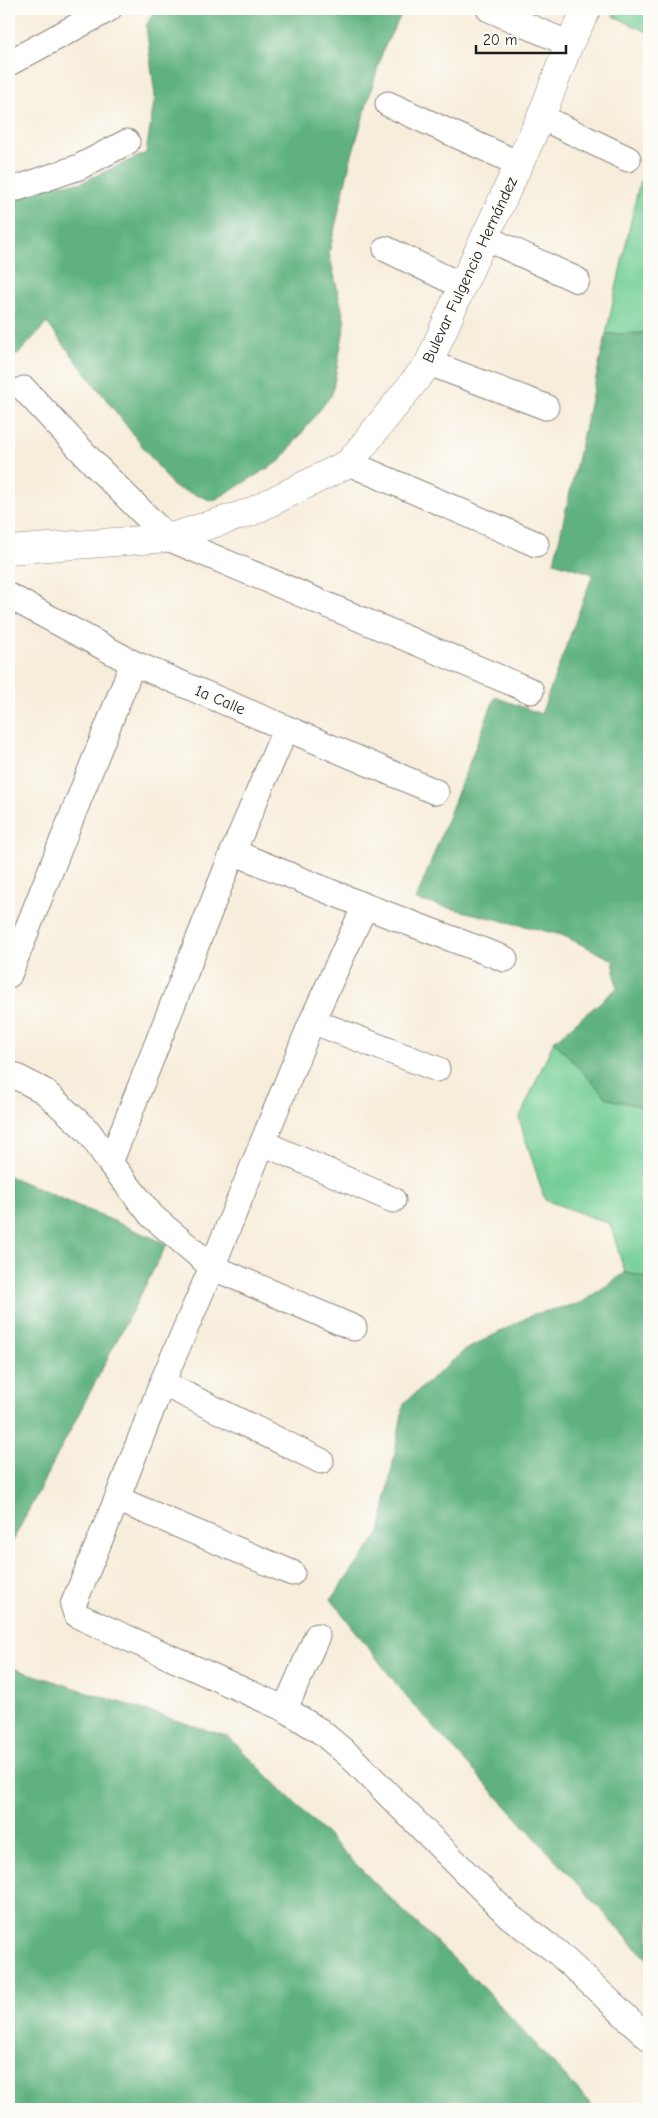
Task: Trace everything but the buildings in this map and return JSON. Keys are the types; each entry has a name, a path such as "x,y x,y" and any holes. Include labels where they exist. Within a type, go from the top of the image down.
{"street":[{"path":"9,64 109,9"},
{"path":"489,9 569,44"},
{"name":"Bulevar Fulgencio Hernández","path":"9,550 168,538 250,512 349,463 429,363 484,237 542,116 569,44 587,9"},
{"path":"388,104 519,164"},
{"path":"542,116 628,159"},
{"path":"9,187 18,188 79,167 127,142"},
{"path":"484,237 577,280"},
{"path":"386,249 462,286"},
{"path":"429,363 546,407"},
{"path":"24,389 97,467 168,538 531,691"},
{"path":"349,463 536,544"},
{"name":"1a Calle","path":"9,596 133,663 436,792"},
{"path":"9,975 133,663"},
{"path":"110,1163 233,852 286,728"},
{"path":"233,852 365,906 505,959"},
{"path":"365,906 312,1021 212,1267 162,1383 73,1605 76,1614 285,1709 320,1731 351,1758 509,1916 557,1952 649,2038"},
{"path":"312,1021 437,1069"},
{"path":"9,1073 44,1091 89,1132 110,1163 152,1216 212,1267 354,1328"},
{"path":"263,1143 393,1200"},
{"path":"162,1383 321,1461"},
{"path":"117,1499 292,1573"},
{"path":"285,1709 317,1636"}],"green space":[{"path":"155,9 404,9 383,50 351,158 329,253 345,323 332,394 280,461 213,501 174,487 47,323 17,355 9,348 9,187 80,183 146,153 155,96 146,26"},
{"path":"616,9 649,9 649,33 613,16"},
{"path":"649,160 649,333 606,334 638,189"},
{"path":"649,333 649,1108 608,1099 554,1041 617,988 613,960 562,935 416,900 495,697 541,714 593,574 554,562 606,334"},
{"path":"554,1041 608,1099 649,1108 649,1277 625,1273 610,1224 545,1200 519,1119"},
{"path":"9,1176 167,1244 9,1548"},
{"path":"625,1273 649,1277 649,1960 408,1699 331,1599 380,1533 404,1403 465,1350 534,1314 581,1303"},
{"path":"9,1667 229,1737 382,1890 484,1988 595,2109 9,2109"}]}
